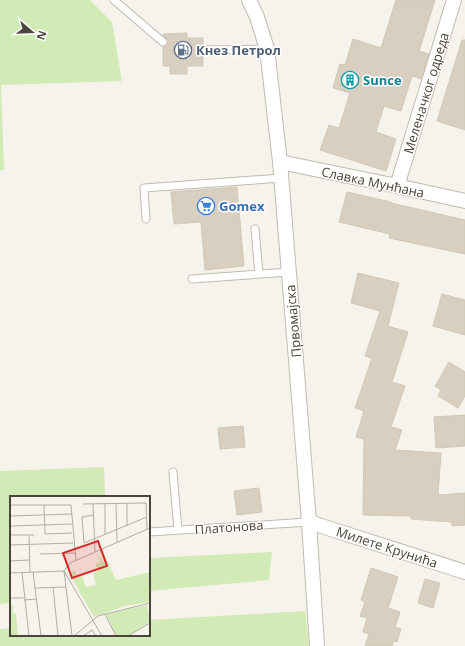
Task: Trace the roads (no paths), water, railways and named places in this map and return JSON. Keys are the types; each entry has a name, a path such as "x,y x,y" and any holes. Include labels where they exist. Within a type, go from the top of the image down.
{"street":[{"name":"Првомајска","path":"249,0 267,49 282,178 309,522 317,646"},
{"name":"Меленачког одреда","path":"397,186 454,0"},
{"name":"Славка Мунћана","path":"280,162 465,201"},
{"name":"Милете Крунића","path":"309,522 465,572"}],"lane":[{"path":"114,0 163,42"},
{"path":"203,50 267,49"},
{"path":"146,220 144,188 282,178"},
{"path":"255,229 259,274"},
{"path":"192,279 289,272"},
{"path":"173,472 178,530"},
{"name":"Платонова","path":"150,532 309,522"}],"place":[{"name":"Кнез Петрол","path":"183,50"},
{"name":"Sunce","path":"350,80"},
{"name":"Gomex","path":"206,206"}]}
